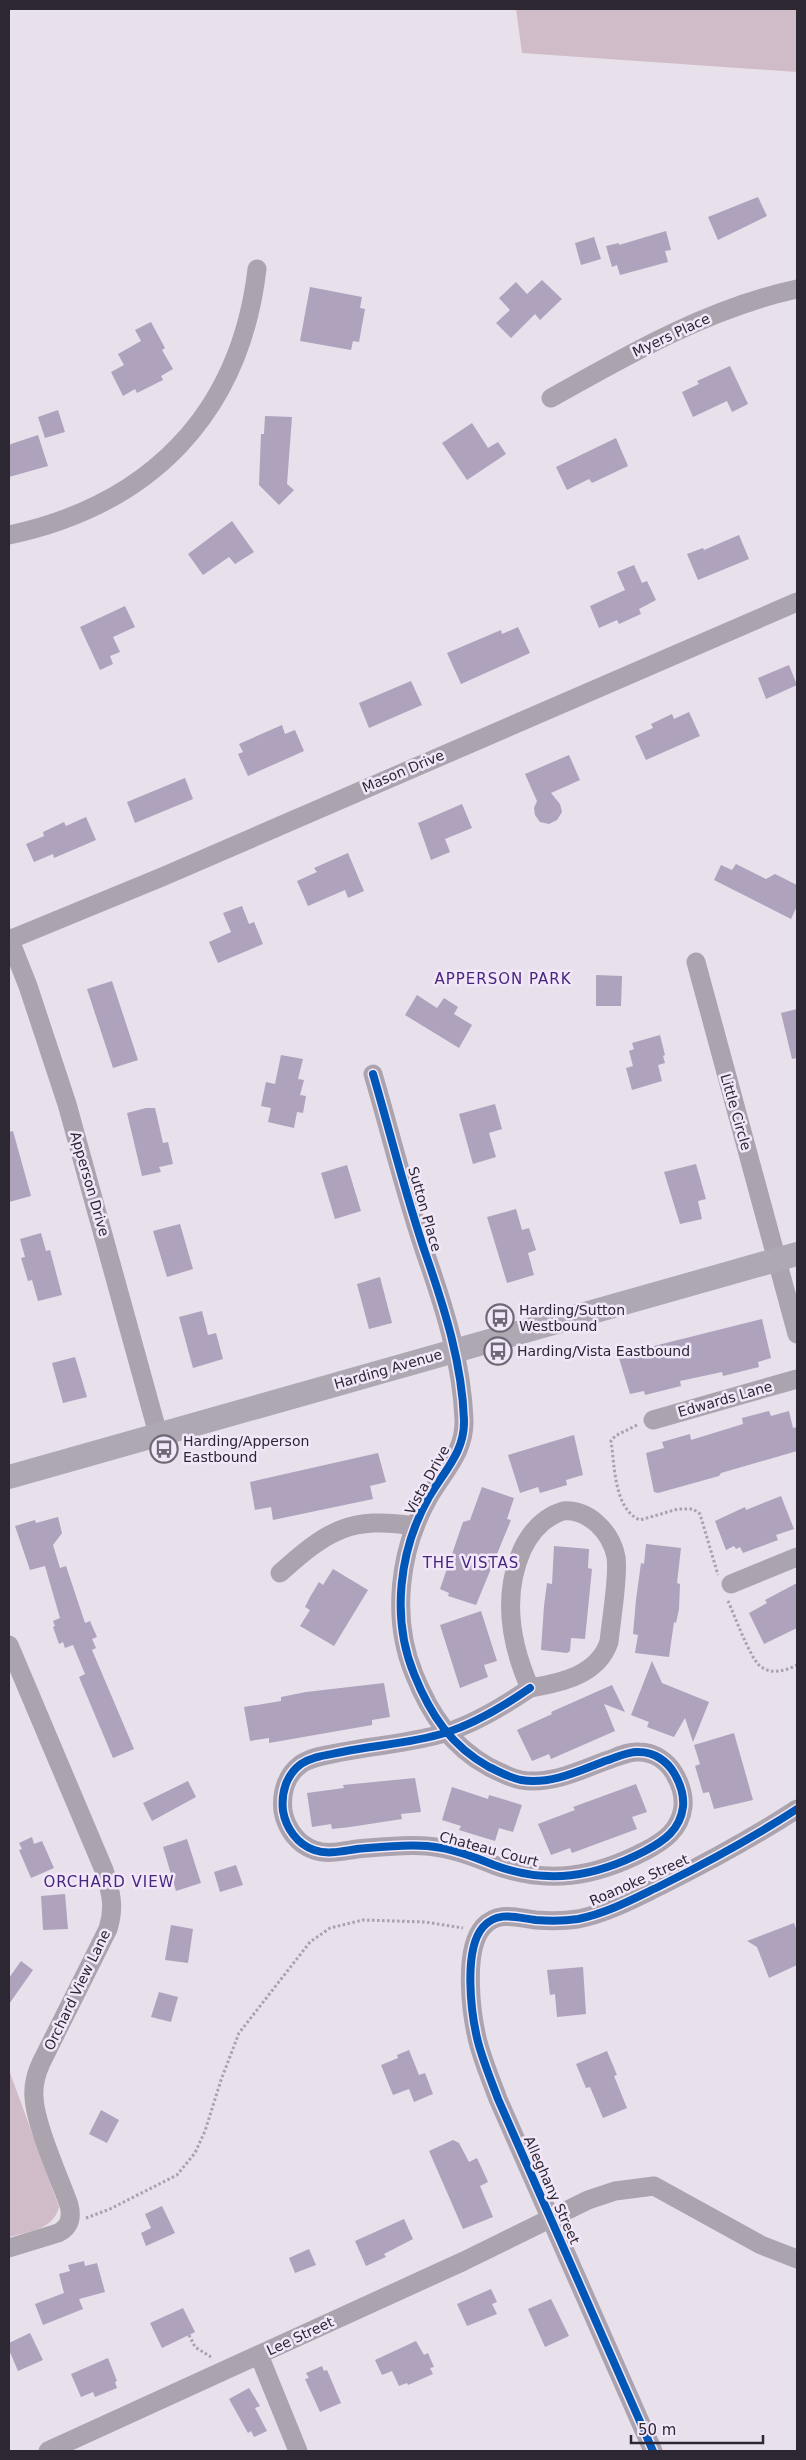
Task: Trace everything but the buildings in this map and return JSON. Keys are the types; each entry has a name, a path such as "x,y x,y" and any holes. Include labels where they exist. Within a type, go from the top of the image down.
{"main road":[{"name":"Harding Avenue","path":"9,1477 788,1257"}],"street":[{"path":"9,535 46,526 77,514 122,492 143,478 187,437 217,395 236,358 250,314 257,269"},
{"name":"Myers Place","path":"550,398 681,329 737,305 797,289"},
{"name":"Mason Drive","path":"9,939 162,877 797,602"},
{"name":"Apperson Drive","path":"9,939 28,986 67,1104 158,1434"},
{"name":"Little Circle","path":"696,962 788,1257 797,1334"},
{"name":"Sutton Place","path":"373,1074 454,1350"},
{"name":"Vista Drive","path":"446,1733 425,1699 412,1669 402,1623 402,1577 416,1526 430,1495 456,1456 464,1431 461,1386 454,1350"},
{"name":"Edwards Lane","path":"653,1420 797,1379"},
{"path":"446,1733 483,1716 530,1688 563,1681 594,1665 606,1651 609,1642 616,1557 609,1540 598,1525 578,1512 556,1513 545,1519 534,1530 517,1562 513,1576 509,1600 511,1625 519,1658 530,1688"},
{"path":"280,1573 305,1550 340,1530 374,1522 416,1526"},
{"path":"725,1586 797,1557"},
{"name":"Orchard View Lane","path":"9,1645 104,1870 112,1895 113,1909 108,1929 41,2063 34,2085 37,2115 71,2213 67,2226"},
{"name":"Chateau Court","path":"446,1733 479,1761 503,1774 524,1781 550,1780 630,1752 649,1753 667,1763 678,1782 682,1807 678,1823 664,1840 625,1861 571,1877 541,1876 512,1870 455,1851 426,1846 390,1846 324,1853 311,1849 301,1843 290,1831 283,1809 284,1791 292,1773 301,1764 318,1757 412,1741 446,1733"},
{"name":"Roanoke Street","path":"481,1930 489,1922 506,1916 557,1921 597,1914 694,1869 797,1809"},
{"name":"Alleghany Street","path":"481,1930 474,1947 471,1973 472,2000 478,2044 498,2099 653,2451"},
{"name":"Lee Street","path":"48,2451 259,2355 588,2200 615,2191 654,2186 761,2245 797,2259"},
{"path":"9,2248 58,2233 67,2226"},
{"path":"259,2355 298,2451"}],"path":[{"path":"653,1420 629,1428 615,1436 611,1441 620,1493 625,1509 631,1516 640,1520 678,1509 693,1509 700,1514 725,1586 759,1666 772,1671 786,1670 797,1665"},
{"path":"67,2226 110,2209 177,2175 195,2154 205,2131 221,2080 239,2033 310,1942 330,1928 363,1920 425,1922 481,1930"},
{"path":"189,2334 195,2347 215,2358"}],"shaded area":[{"path":"516,9 797,9 797,72 522,53"},
{"path":"9,2070 59,2207 52,2221 46,2225 9,2237"}],"cycle path":[{"path":"373,1074 412,1213 452,1338 463,1399 464,1420 461,1442 419,1518 405,1562 402,1584 402,1630 407,1652 420,1689 443,1728 453,1739 476,1759 505,1775 521,1780 543,1781 575,1773 626,1754 645,1752 660,1758 671,1769 681,1790 683,1807 675,1828 665,1839 652,1847 608,1867 571,1875 533,1875 494,1865 461,1853 418,1845 325,1852 314,1850 302,1844 293,1835 284,1817 283,1798 288,1779 301,1764 321,1756 445,1733 456,1729 468,1724 489,1714 530,1688"},
{"path":"653,2451 498,2099 485,2063 475,2030 471,1999 470,1983 473,1951 477,1937 483,1927 495,1918 508,1916 536,1920 562,1920 578,1919 600,1913 631,1900 696,1867 748,1839 797,1809"}],"place":[{"name":"Harding/Sutton Westbound","path":"500,1318"},
{"name":"Harding/Vista Eastbound","path":"498,1351"},
{"name":"Harding/Apperson Eastbound","path":"164,1449"}],"district":[{"name":"APPERSON PARK","path":"503,979"},
{"name":"THE VISTAS","path":"471,1563"},
{"name":"ORCHARD VIEW","path":"109,1882"}]}
